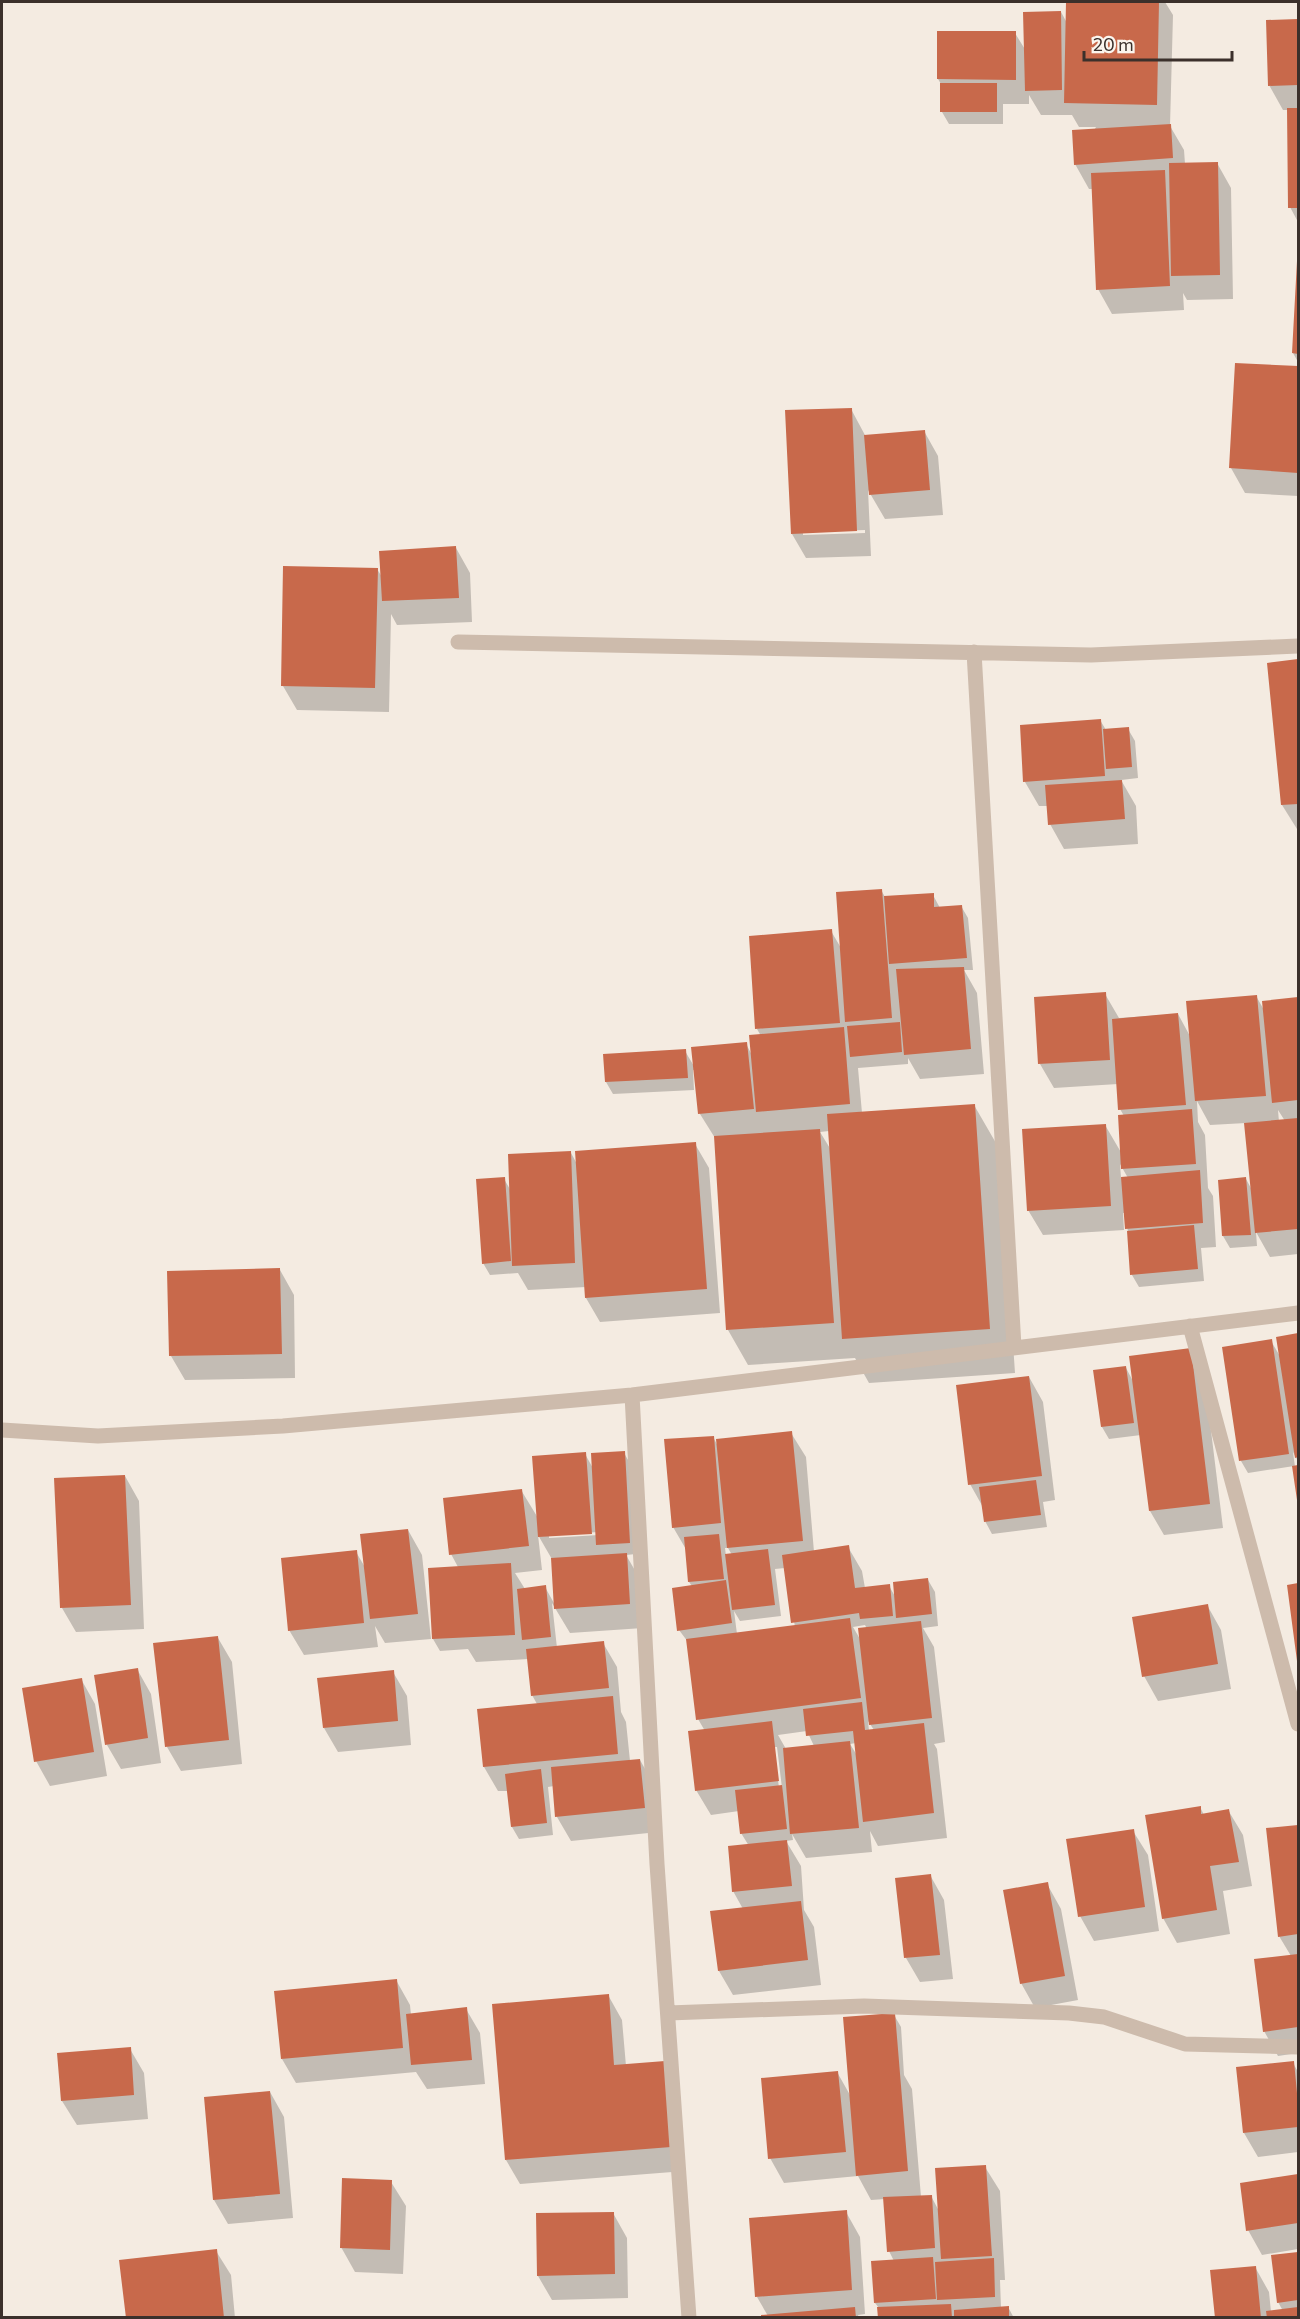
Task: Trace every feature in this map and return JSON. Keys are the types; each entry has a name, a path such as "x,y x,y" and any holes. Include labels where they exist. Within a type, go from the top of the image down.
{"street":[{"path":"458,642 1091,655 1299,646"},
{"path":"974,652 1014,1347"},
{"path":"2,1430 109,1436 283,1426 632,1395 1299,1313"},
{"path":"1190,1326 1299,1724"},
{"path":"632,1395 657,1852 689,2318"},
{"path":"668,2013 864,2006 1069,2013 1104,2017 1185,2044 1299,2047"}],"building":[{"path":"1066,2 1159,2 1157,105 1064,103"},
{"path":"1061,11 1062,90 1025,91 1023,12"},
{"path":"1298,19 1298,85 1268,86 1266,20"},
{"path":"937,31 1016,31 1016,80 937,79"},
{"path":"940,83 997,83 997,112 940,112"},
{"path":"1287,108 1298,108 1298,208 1288,208"},
{"path":"1171,124 1173,158 1074,165 1072,130"},
{"path":"1218,162 1220,275 1171,276 1169,163"},
{"path":"1165,170 1170,286 1096,290 1091,173"},
{"path":"1298,261 1298,354 1292,353"},
{"path":"1235,363 1298,366 1298,473 1229,468"},
{"path":"852,408 857,531 791,534 785,410"},
{"path":"925,430 930,490 869,495 864,435"},
{"path":"456,546 459,598 382,601 379,551"},
{"path":"283,566 378,568 375,688 281,686"},
{"path":"1298,659 1298,804 1281,805 1267,663"},
{"path":"1101,719 1105,776 1023,782 1020,725"},
{"path":"1129,727 1132,767 1106,769 1103,729"},
{"path":"1122,780 1125,819 1048,825 1045,785"},
{"path":"882,889 892,1018 845,1022 836,892"},
{"path":"934,893 934,907 962,905 967,958 889,964 884,896"},
{"path":"832,929 840,1023 755,1029 749,936"},
{"path":"964,967 971,1049 904,1055 896,969"},
{"path":"1106,992 1110,1060 1038,1064 1034,997"},
{"path":"1257,995 1266,1096 1195,1101 1186,1001"},
{"path":"1298,997 1298,1100 1272,1103 1262,1001"},
{"path":"1178,1013 1186,1105 1118,1110 1112,1019"},
{"path":"900,1022 902,1052 850,1057 847,1026"},
{"path":"844,1027 850,1104 756,1112 749,1035"},
{"path":"747,1042 754,1109 698,1114 691,1047"},
{"path":"686,1049 688,1078 605,1082 603,1054"},
{"path":"975,1104 990,1329 842,1339 827,1114"},
{"path":"1192,1109 1196,1164 1121,1169 1118,1115"},
{"path":"1298,1118 1298,1229 1255,1233 1244,1123"},
{"path":"1106,1124 1111,1206 1027,1211 1022,1129"},
{"path":"820,1129 834,1323 726,1330 714,1136"},
{"path":"696,1142 707,1289 585,1298 575,1151"},
{"path":"571,1151 575,1263 512,1266 508,1154"},
{"path":"1200,1170 1203,1223 1125,1229 1121,1177"},
{"path":"505,1177 511,1261 482,1264 476,1179"},
{"path":"1246,1177 1251,1235 1222,1236 1218,1180"},
{"path":"1194,1225 1198,1269 1130,1275 1127,1231"},
{"path":"280,1268 282,1354 169,1356 167,1271"},
{"path":"1298,1333 1298,1457 1295,1458 1276,1337"},
{"path":"1272,1339 1289,1454 1239,1461 1222,1347"},
{"path":"1191,1348 1210,1504 1149,1511 1129,1356"},
{"path":"1126,1366 1134,1423 1101,1427 1093,1370"},
{"path":"1029,1376 1042,1476 968,1485 956,1385"},
{"path":"792,1431 803,1541 727,1548 716,1439"},
{"path":"714,1436 721,1523 672,1528 664,1439"},
{"path":"625,1451 630,1543 596,1545 591,1453"},
{"path":"586,1452 592,1534 538,1537 532,1456"},
{"path":"1298,1465 1298,1500 1297,1500 1292,1466"},
{"path":"125,1475 131,1605 60,1608 54,1478"},
{"path":"1036,1480 1041,1515 984,1522 979,1487"},
{"path":"522,1489 529,1546 449,1555 443,1498"},
{"path":"408,1529 418,1614 370,1619 360,1534"},
{"path":"719,1534 724,1579 688,1582 684,1537"},
{"path":"849,1545 855,1588 890,1584 893,1616 860,1619 859,1613 791,1623 782,1555"},
{"path":"768,1549 775,1605 732,1610 725,1554"},
{"path":"357,1550 364,1623 288,1631 281,1558"},
{"path":"627,1553 630,1604 554,1609 551,1558"},
{"path":"511,1563 515,1635 432,1639 428,1568"},
{"path":"928,1578 932,1614 896,1618 893,1582"},
{"path":"726,1580 732,1623 677,1631 672,1588"},
{"path":"1298,1583 1298,1660 1297,1661 1287,1585"},
{"path":"546,1585 551,1637 522,1640 517,1589"},
{"path":"1208,1604 1218,1664 1142,1677 1132,1617"},
{"path":"850,1618 861,1698 696,1720 686,1639"},
{"path":"921,1621 932,1718 869,1725 858,1628"},
{"path":"218,1636 229,1740 165,1747 153,1643"},
{"path":"604,1641 609,1688 531,1696 526,1649"},
{"path":"138,1668 148,1738 105,1745 94,1675"},
{"path":"394,1670 398,1721 323,1728 317,1678"},
{"path":"82,1678 94,1752 34,1762 22,1688"},
{"path":"613,1696 618,1754 483,1767 477,1709"},
{"path":"862,1702 865,1730 924,1723 934,1813 863,1822 853,1731 806,1736 803,1709"},
{"path":"772,1721 779,1781 695,1791 688,1731"},
{"path":"850,1741 859,1828 790,1834 783,1748"},
{"path":"640,1759 645,1808 555,1817 551,1767"},
{"path":"541,1769 547,1823 511,1827 505,1774"},
{"path":"782,1785 787,1829 740,1834 735,1790"},
{"path":"1201,1806 1201,1814 1229,1809 1239,1862 1210,1866 1217,1910 1162,1919 1145,1815"},
{"path":"1298,1825 1298,1934 1278,1937 1266,1828"},
{"path":"1134,1829 1145,1907 1078,1917 1066,1839"},
{"path":"787,1840 792,1886 732,1892 728,1846"},
{"path":"931,1874 940,1955 904,1958 895,1878"},
{"path":"1048,1882 1065,1976 1020,1984 1003,1890"},
{"path":"801,1901 808,1960 718,1971 710,1911"},
{"path":"1298,1954 1298,2027 1263,2032 1254,1959"},
{"path":"397,1979 403,2048 281,2059 274,1991"},
{"path":"609,1994 614,2065 665,2061 671,2147 505,2160 492,2004"},
{"path":"467,2007 472,2060 411,2065 406,2014"},
{"path":"895,2013 908,2171 856,2176 843,2017"},
{"path":"131,2047 134,2095 61,2101 57,2053"},
{"path":"1294,2061 1298,2127 1243,2133 1236,2067"},
{"path":"838,2071 846,2152 768,2159 761,2078"},
{"path":"270,2091 280,2194 213,2200 204,2097"},
{"path":"986,2165 992,2256 941,2259 935,2168"},
{"path":"1298,2174 1298,2223 1246,2231 1240,2183"},
{"path":"342,2178 392,2180 390,2250 340,2248"},
{"path":"932,2195 935,2248 887,2252 883,2197"},
{"path":"847,2210 852,2290 755,2297 749,2218"},
{"path":"614,2212 615,2274 537,2276 536,2213"},
{"path":"217,2249 224,2318 126,2318 119,2260"},
{"path":"1298,2252 1298,2300 1277,2303 1271,2255"},
{"path":"933,2257 936,2299 874,2303 871,2261"},
{"path":"994,2258 995,2297 937,2300 935,2262"},
{"path":"1256,2266 1261,2318 1215,2318 1210,2270"},
{"path":"951,2304 952,2318 878,2318 877,2307"},
{"path":"1009,2306 1009,2318 954,2318 954,2310"},
{"path":"855,2307 856,2318 761,2318 761,2315"},
{"path":"1298,2307 1298,2318 1267,2318 1266,2311"}]}
